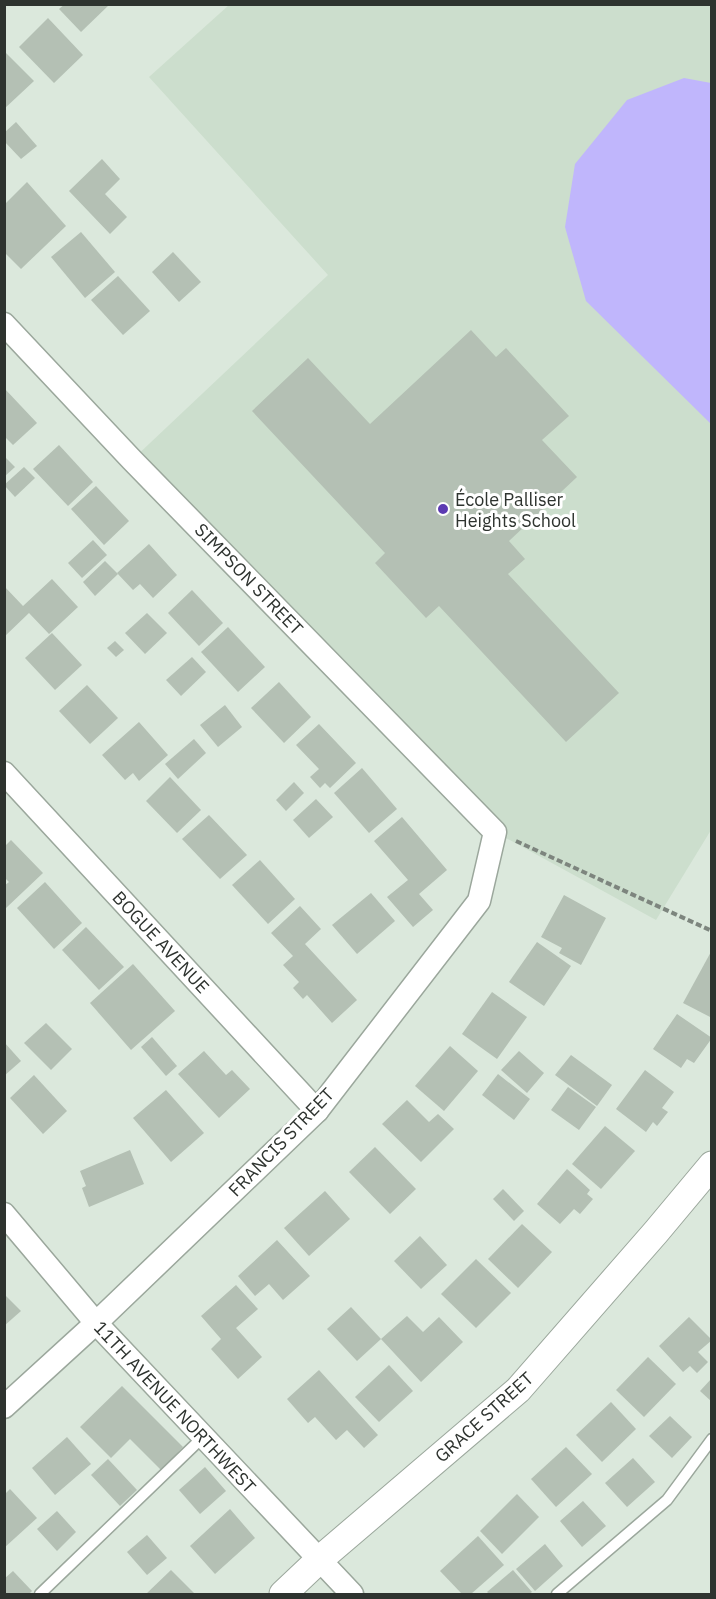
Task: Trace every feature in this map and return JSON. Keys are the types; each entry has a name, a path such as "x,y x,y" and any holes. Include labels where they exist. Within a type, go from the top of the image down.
{"street":[{"name":"SIMPSON STREET","path":"4,324 495,832"},
{"name":"BOGUE AVENUE","path":"4,773 317,1111"},
{"name":"FRANCIS STREET","path":"4,1407 96,1323 317,1111 479,901 495,832"},
{"name":"GRACE STREET","path":"283,1594 319,1560 518,1390 656,1232 711,1165"},
{"name":"11TH AVENUE NORTHWEST","path":"4,1214 96,1323 352,1594"}],"lane":[{"path":"40,1594 203,1437"},
{"path":"556,1594 667,1500 711,1439"}],"path":[{"path":"495,832 711,931"}],"shaded area":[{"path":"229,5 711,5 711,830 656,920 495,832 132,460 328,275 149,77"},
{"path":"684,78 711,83 711,424 586,301 565,227 575,164 627,100"}],"building":[{"path":"65,4 110,4 81,32 59,9"},
{"path":"48,18 83,55 54,83 19,47"},
{"path":"4,51 34,81 4,109"},
{"path":"16,122 37,146 21,159 4,141 4,133"},
{"path":"102,159 120,179 105,194 127,217 110,234 69,191"},
{"path":"27,182 66,226 21,269 4,252 4,205"},
{"path":"81,232 115,272 85,298 51,257"},
{"path":"173,252 201,282 179,302 152,272"},
{"path":"118,276 150,311 123,335 91,300"},
{"name":"École Palliser Heights School","path":"471,330 496,357 506,348 569,416 542,440 577,477 509,541 525,559 508,574 619,693 566,742 439,606 426,618 375,563 385,553 252,411 308,358 370,424"},
{"path":"4,388 37,423 13,445 4,436"},
{"path":"59,445 93,482 68,506 33,469"},
{"path":"4,456 15,467 4,477"},
{"path":"24,467 35,478 15,497 4,485"},
{"path":"96,486 129,521 104,545 71,509"},
{"path":"93,540 107,555 82,578 68,563"},
{"path":"149,544 177,575 153,598 140,584 133,590 117,573"},
{"path":"105,561 118,574 95,596 83,582"},
{"path":"52,579 78,607 49,634 29,613 4,637 4,586 23,606"},
{"path":"192,590 223,623 199,646 168,613"},
{"path":"147,613 167,633 145,654 125,633"},
{"path":"228,627 265,667 238,692 201,652"},
{"path":"52,633 82,665 55,690 25,658"},
{"path":"115,641 124,650 116,657 107,648"},
{"path":"192,657 206,672 181,696 166,680"},
{"path":"279,682 311,717 284,743 251,708"},
{"path":"87,685 118,718 90,744 59,711"},
{"path":"225,705 242,727 218,747 200,725"},
{"path":"139,722 168,755 139,781 133,773 125,780 102,755"},
{"path":"319,724 356,763 330,788 325,783 320,788 310,777 319,769 296,745"},
{"path":"194,739 206,753 178,779 165,764"},
{"path":"362,768 397,809 369,833 334,793"},
{"path":"170,777 201,810 177,833 146,801"},
{"path":"294,782 304,793 286,811 276,800"},
{"path":"316,799 333,817 309,838 293,820"},
{"path":"209,815 247,855 220,879 182,839"},
{"path":"402,817 447,870 419,894 433,910 413,927 387,897 408,880 374,841"},
{"path":"11,840 43,873 6,908 4,906 4,886 9,882 4,877 4,847"},
{"path":"260,860 295,899 268,924 232,885"},
{"path":"45,882 82,923 54,949 17,908"},
{"path":"371,893 395,921 357,954 332,925"},
{"path":"564,895 606,918 581,965 559,953 562,948 541,937"},
{"path":"300,906 321,929 305,944 357,1000 332,1023 307,995 303,999 293,988 299,982 283,965 293,956 271,933"},
{"path":"86,927 124,967 99,990 62,950"},
{"path":"537,942 571,966 544,1006 509,982"},
{"path":"712,950 712,1018 683,1003"},
{"path":"133,964 175,1011 131,1050 90,1003"},
{"path":"492,992 527,1017 497,1059 462,1034"},
{"path":"677,1014 712,1038 694,1063 687,1059 681,1068 653,1049"},
{"path":"46,1023 72,1049 51,1070 24,1043"},
{"path":"152,1037 177,1066 166,1076 141,1047"},
{"path":"4,1042 21,1061 4,1076"},
{"path":"450,1046 478,1071 444,1111 415,1086"},
{"path":"204,1051 226,1075 232,1070 250,1089 219,1118 178,1074"},
{"path":"519,1051 544,1073 527,1093 501,1070"},
{"path":"571,1055 612,1085 597,1106 555,1075"},
{"path":"645,1070 674,1092 662,1108 668,1112 657,1126 653,1122 646,1132 616,1109"},
{"path":"498,1074 530,1099 514,1120 482,1095"},
{"path":"34,1075 67,1111 43,1134 10,1098"},
{"path":"568,1087 596,1107 579,1130 551,1110"},
{"path":"166,1090 204,1133 171,1162 133,1118"},
{"path":"407,1100 429,1122 438,1114 454,1129 421,1162 382,1124"},
{"path":"605,1126 635,1151 601,1189 572,1164"},
{"path":"375,1147 416,1189 390,1214 349,1172"},
{"path":"130,1150 144,1184 89,1207 82,1188 86,1186 80,1171"},
{"path":"567,1169 590,1190 587,1194 593,1199 580,1214 574,1209 560,1224 537,1204"},
{"path":"503,1189 524,1211 514,1221 493,1199"},
{"path":"325,1191 350,1219 309,1256 284,1228"},
{"path":"522,1224 552,1252 518,1288 488,1259"},
{"path":"420,1236 447,1265 421,1289 394,1261"},
{"path":"277,1240 310,1276 283,1300 269,1284 255,1296 238,1276"},
{"path":"476,1259 511,1293 476,1328 441,1294"},
{"path":"236,1285 258,1309 236,1328 262,1357 238,1379 211,1349 221,1339 201,1316"},
{"path":"4,1294 21,1311 4,1326"},
{"path":"351,1307 381,1339 357,1361 327,1329"},
{"path":"407,1316 423,1332 439,1317 463,1342 421,1382 381,1339"},
{"path":"689,1317 712,1340 698,1352 708,1362 697,1373 690,1366 683,1372 659,1346"},
{"path":"648,1357 676,1384 644,1417 616,1390"},
{"path":"389,1365 413,1391 379,1422 355,1397"},
{"path":"319,1370 378,1435 364,1448 347,1430 336,1440 315,1417 308,1423 287,1399"},
{"path":"712,1378 712,1402 700,1391"},
{"path":"122,1386 183,1447 161,1470 130,1439 111,1458 80,1427"},
{"path":"611,1402 636,1429 602,1462 576,1435"},
{"path":"670,1416 692,1437 672,1458 649,1436"},
{"path":"67,1437 91,1464 55,1495 32,1468"},
{"path":"566,1447 592,1474 556,1507 531,1479"},
{"path":"633,1458 655,1482 627,1507 605,1483"},
{"path":"108,1459 137,1490 120,1506 91,1475"},
{"path":"205,1467 226,1491 200,1514 179,1490"},
{"path":"10,1489 37,1518 4,1548 4,1495"},
{"path":"517,1494 539,1517 502,1554 480,1531"},
{"path":"583,1501 606,1526 582,1547 560,1521"},
{"path":"230,1509 255,1538 215,1574 190,1546"},
{"path":"57,1511 76,1532 57,1551 37,1529"},
{"path":"147,1535 167,1558 147,1575 127,1552"},
{"path":"478,1536 504,1565 471,1594 462,1594 440,1571"},
{"path":"545,1544 563,1566 535,1591 516,1569"},
{"path":"171,1570 195,1594 146,1594"},
{"path":"513,1570 532,1592 529,1594 489,1594 487,1592"},
{"path":"13,1571 32,1591 29,1594 4,1594 4,1579"}],"place":[{"name":"École Palliser Heights School","path":"443,509"}]}
